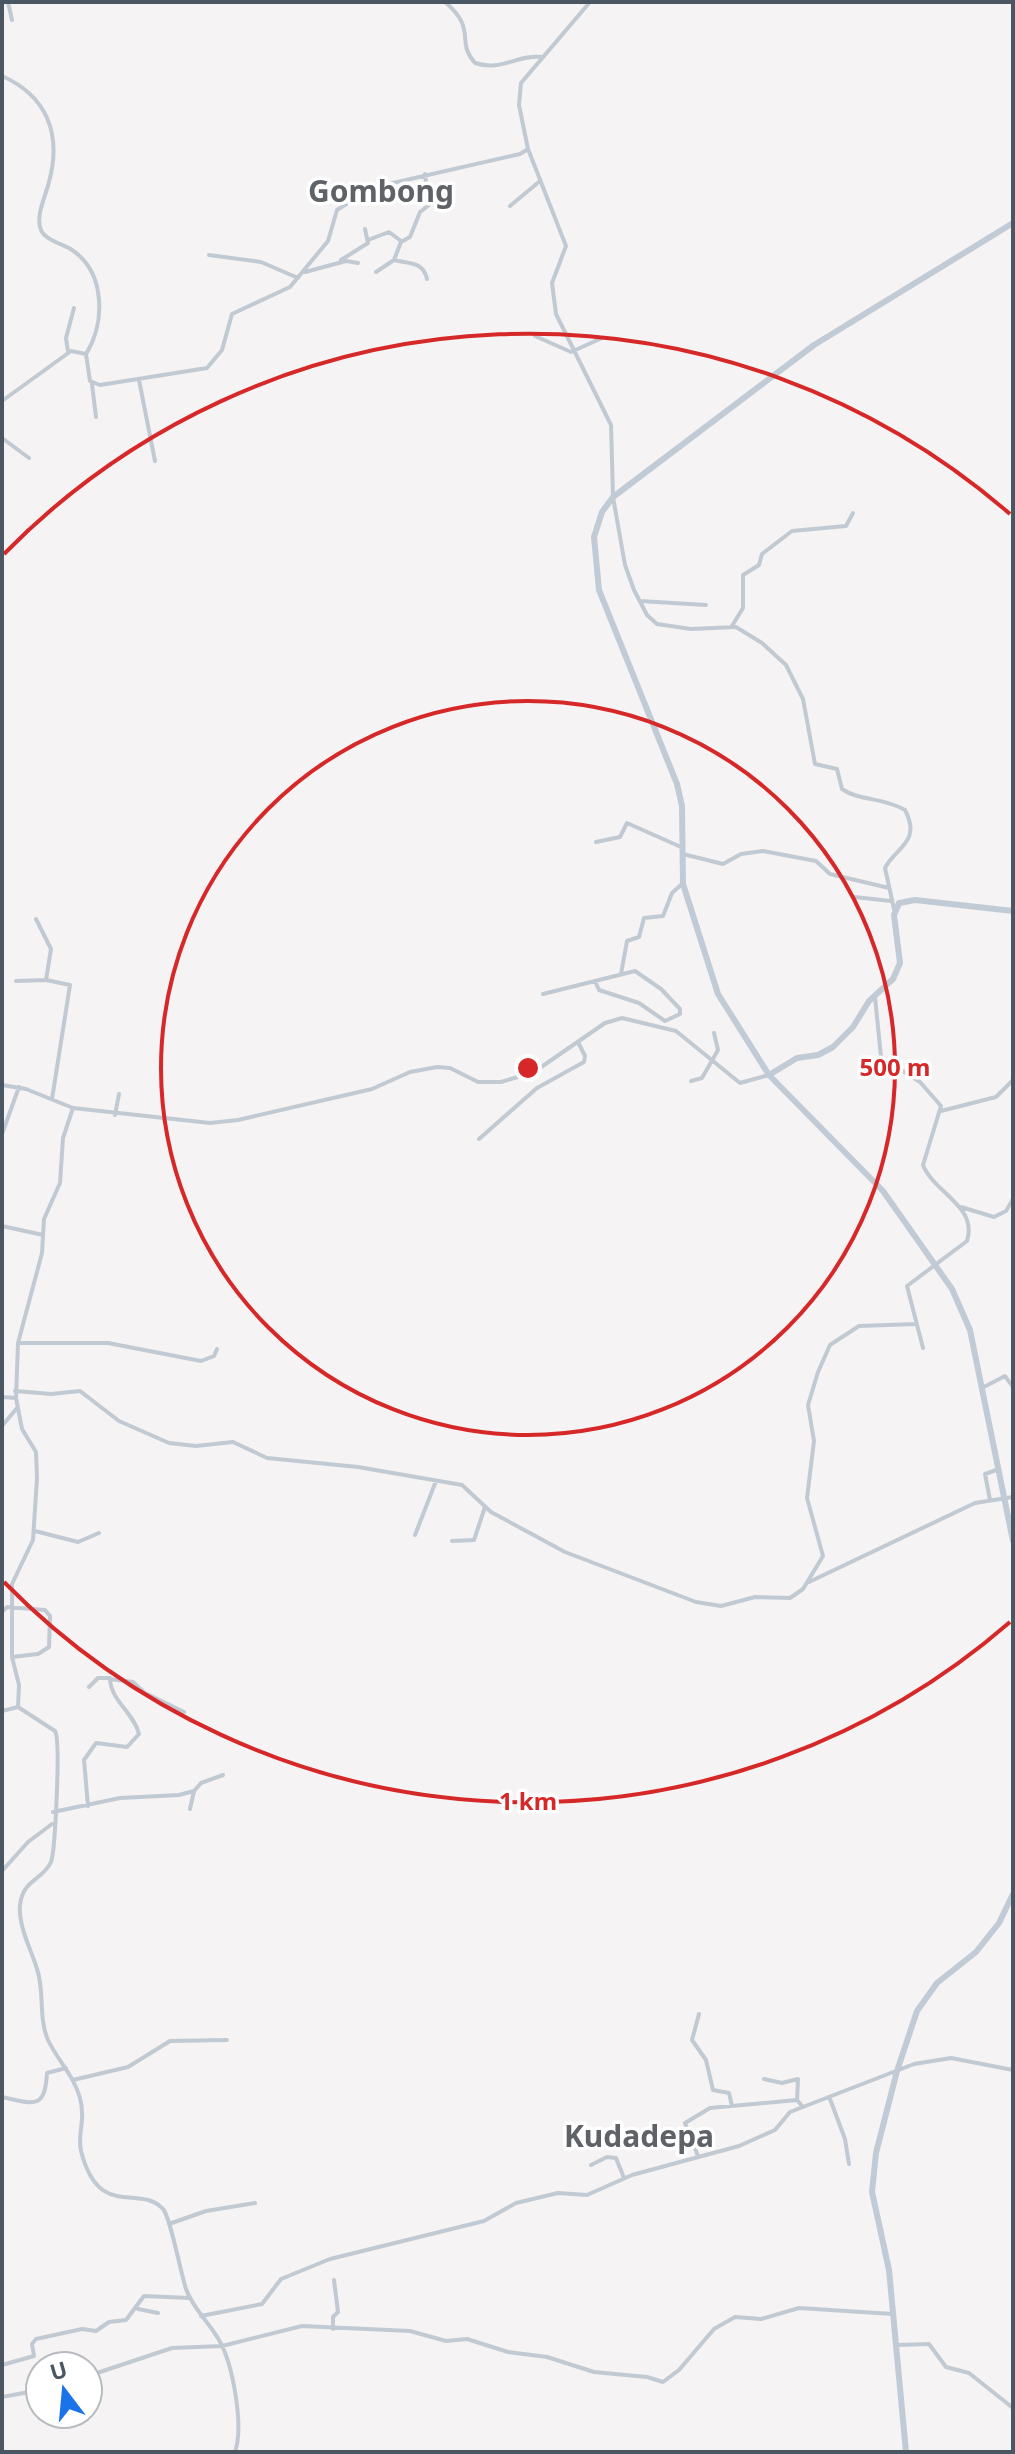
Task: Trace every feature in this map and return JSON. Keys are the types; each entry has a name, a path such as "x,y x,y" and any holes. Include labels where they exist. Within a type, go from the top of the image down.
{"main road":[{"path":"1013,223 814,345 613,497 602,512 594,537 599,590 658,730 682,802 680,850 683,884 718,994 769,1075 883,1191 936,1265 969,1325 999,1469 1009,1497 1013,1541"},
{"path":"769,1075 797,1058 818,1055 833,1047 853,1027 875,994 893,979 899,968 894,909 908,900 1013,911"},
{"path":"906,2452 894,2314 872,2192 876,2153 897,2071 917,2011 927,1995 976,1952 999,1923 1013,1894"}],"street":[{"path":"5,2 12,20"},
{"path":"445,2 462,18 467,51 475,63 501,67 526,56 542,57"},
{"path":"590,2 525,75 519,93 528,149 566,246 553,289 561,328 576,351 611,425 613,497 625,565 652,621 662,626 691,629 732,626 762,643 792,672 805,702 815,764 837,769 842,789 848,793 882,798 905,810 910,824 903,850 886,865 894,909"},
{"path":"2,76 40,100 52,136 52,171 41,214 41,230 78,254 92,270 96,281 98,326 86,354 96,417"},
{"path":"92,384 139,380 207,368 222,350 235,310 286,290 328,241 333,217 339,208 371,188 520,154 528,149"},
{"path":"376,272 394,260 401,242 410,237 420,212 429,205 425,174"},
{"path":"510,206 540,181"},
{"path":"339,262 349,253 366,246 365,229"},
{"path":"368,240 389,232 401,242"},
{"path":"209,255 261,262 298,278"},
{"path":"394,260 417,263 426,271 427,279"},
{"path":"302,273 339,262 358,263"},
{"path":"68,352 66,338 74,308"},
{"path":"535,336 549,345 576,351 602,338"},
{"path":"2,401 68,352 86,354"},
{"path":"139,380 155,461"},
{"path":"2,438 29,458"},
{"path":"732,626 743,608 743,575 759,565 762,554 792,531 846,526 853,513"},
{"path":"640,601 706,605"},
{"path":"596,842 620,837 627,823 680,850 723,864 741,854 761,851 816,861 830,874 889,888"},
{"path":"621,974 627,942 640,936 643,919 663,916 672,893 683,884"},
{"path":"854,897 892,901"},
{"path":"36,919 50,946 46,980"},
{"path":"2,1085 19,1087 73,1108 210,1123 238,1120 372,1089 410,1072 437,1067 450,1068 478,1082 501,1082 525,1077 615,1018 665,1024 680,1014 677,1006 635,971 543,994"},
{"path":"16,981 46,980 70,985 52,1099"},
{"path":"595,981 599,990 639,1003 740,1083 769,1075"},
{"path":"875,994 881,1057 920,1082 940,1105 941,1111 923,1164 935,1185 961,1207 994,1217 1006,1211 1013,1199"},
{"path":"691,1081 702,1078 706,1066 713,1060 719,1047 714,1033"},
{"path":"479,1139 537,1088 584,1062 585,1056 578,1042"},
{"path":"941,1111 994,1098 1004,1093 1013,1080"},
{"path":"2,1134 19,1087"},
{"path":"115,1115 119,1094"},
{"path":"18,1707 19,1685 12,1657 13,1581 32,1544 35,1531 37,1454 25,1435 17,1408 18,1343 42,1253 46,1212 60,1183 63,1138 73,1108"},
{"path":"923,1348 907,1286 969,1240 961,1207"},
{"path":"2,1226 43,1235"},
{"path":"15,1391 51,1394 80,1391 119,1421 169,1443 196,1446 233,1442 267,1458 358,1467 463,1486 485,1507 565,1552 696,1602 721,1606 755,1597 787,1599 797,1594 807,1583 824,1552 807,1498 814,1441 808,1405 829,1346 859,1326 916,1324"},
{"path":"18,1343 108,1343 201,1361 214,1356 217,1349"},
{"path":"982,1388 1005,1376 1013,1387"},
{"path":"2,1397 16,1398"},
{"path":"2,1426 17,1408"},
{"path":"990,1500 985,1474 999,1469"},
{"path":"415,1535 436,1481"},
{"path":"807,1583 835,1572 905,1534 990,1500 1009,1497"},
{"path":"452,1541 474,1540 485,1507"},
{"path":"35,1531 78,1542 99,1533"},
{"path":"2,1612 12,1608 48,1612 49,1647 43,1652 12,1657"},
{"path":"89,1687 101,1676 133,1682 144,1693 184,1712"},
{"path":"88,1806 85,1758 96,1743 127,1747 139,1734 137,1725 112,1691 111,1678"},
{"path":"2,1711 18,1707 53,1729 58,1737 60,1755 53,1812 56,1844 50,1865 28,1884 20,1910 39,1973 46,2034 73,2080 85,2118 80,2147 91,2176 114,2197 147,2200 159,2205 169,2224 189,2298 222,2346 238,2416 235,2452"},
{"path":"190,1809 194,1791 201,1783 223,1775"},
{"path":"53,1812 120,1798 155,1798 194,1791"},
{"path":"2,1871 28,1842 53,1824"},
{"path":"699,2014 692,2040 707,2062 713,2090 729,2093 732,2106"},
{"path":"73,2080 119,2071 170,2041 227,2040"},
{"path":"201,2316 262,2304 282,2278 346,2254 484,2221 516,2203 557,2193 587,2195 624,2178 762,2137 776,2129 790,2112 897,2071 951,2058 1013,2070"},
{"path":"2,2097 26,2102 42,2099 46,2094 47,2073 66,2068"},
{"path":"767,2089 766,2080 798,2079 797,2100 803,2107"},
{"path":"830,2099 841,2123 849,2164"},
{"path":"698,2156 686,2121 708,2108 797,2100"},
{"path":"591,2165 607,2157 616,2158 624,2178"},
{"path":"169,2224 206,2211 255,2203"},
{"path":"333,2329 333,2317 338,2312 334,2280"},
{"path":"2,2365 34,2356 32,2344 36,2339 82,2329 97,2331 109,2322 126,2320 138,2309 144,2296 189,2298"},
{"path":"104,2371 172,2348 222,2346 292,2327 410,2331 448,2342 467,2339 508,2352 547,2357 602,2374 647,2377 664,2382 714,2329 737,2316 761,2319 799,2308 894,2314"},
{"path":"138,2309 158,2313"},
{"path":"897,2345 929,2344 947,2368 969,2373 1013,2408"},
{"path":"2,2397 24,2393"}],"district":[{"name":"Gombong","path":"381,192"},
{"name":"Kudadepa","path":"639,2137"}]}
